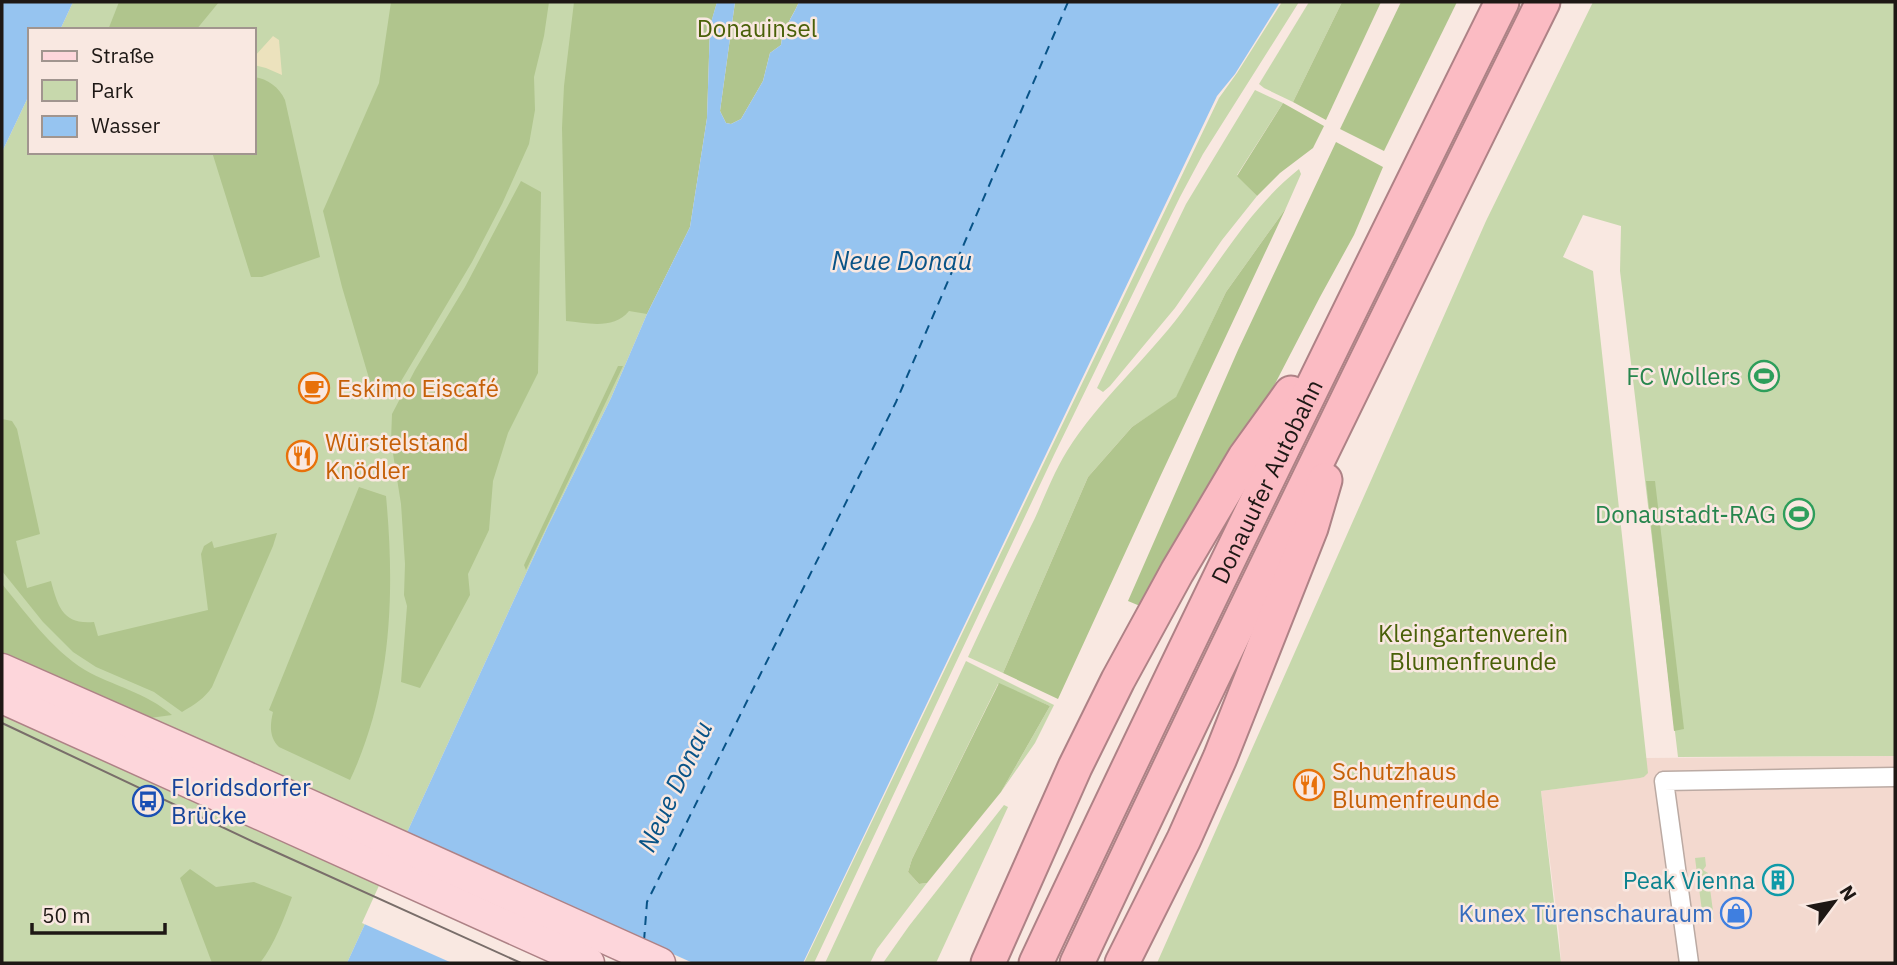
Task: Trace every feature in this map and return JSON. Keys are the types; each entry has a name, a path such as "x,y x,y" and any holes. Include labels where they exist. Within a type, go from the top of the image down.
{"highway":[{"name":"Donauufer Autobahn","path":"1036,963 1157,704 1502,2"},
{"name":"Donauufer Autobahn","path":"1077,963 1354,383 1543,2"},
{"path":"988,963 1075,768 1118,680 1177,572 1245,457 1347,314"},
{"path":"1122,963 1184,839 1220,758 1311,528 1354,383"}],"main road":[{"path":"2,668 589,963"},
{"path":"2,698 660,963"}],"street":[{"path":"1689,963 1664,781 1895,777"}],"shaded area":[{"path":"1895,756 1895,963 1561,963 1541,791 1644,777 1647,773 1645,758"}],"green space":[{"name":"Donauinsel","path":"73,2 717,2 647,314 611,398 547,528 347,963 2,963 2,152 28,97 28,154 256,154 256,28 61,28"},
{"path":"119,2 219,2 198,28 109,28"},
{"path":"391,2 549,2 534,77 535,110 529,144 472,262 394,393 378,391 371,385 323,211 379,83"},
{"path":"574,2 717,2 710,26 707,118 690,227 647,314 629,311 616,321 600,324 566,321 562,128"},
{"name":"Donauinsel","path":"735,2 799,2 781,45 770,53 763,81 741,119 731,124 726,123 720,111"},
{"path":"1282,2 1299,2 1203,154 1180,197 1054,455 814,963 804,963 1219,98"},
{"path":"1309,2 1342,2 1293,102 1259,84"},
{"path":"1342,2 1381,2 1326,120 1293,102"},
{"path":"1401,2 1457,2 1384,151 1340,129"},
{"name":"Kleingartenverein Blumenfreunde","path":"1593,2 1895,2 1895,756 1678,757 1620,271 1621,226 1583,215 1563,257 1593,271 1648,773 1640,778 1541,791 1561,963 1157,963 1486,221"},
{"path":"256,78 272,84 285,100 320,257 262,277 251,277 213,154 256,154"},
{"path":"1255,90 1283,103 1237,175 1257,196 1222,240 1175,308 1103,392 1097,388 1186,204"},
{"path":"1283,103 1324,126 1313,148 1280,173 1257,196 1237,176"},
{"path":"1336,142 1383,167 1354,235 1249,434 1140,606 1128,601 1238,350"},
{"path":"1299,169 1301,174 1286,208 1226,292 1176,398 1132,427 1088,477 1003,673 968,657 1067,451 1093,415 1182,312 1250,219"},
{"path":"521,181 541,192 538,373 508,433 493,481 489,530 468,574 470,595 420,688 401,682 407,606 404,595 401,504 391,441 392,414 465,287"},
{"path":"1286,208 1058,699 1003,673 1088,477 1132,427 1176,397 1226,292"},
{"path":"618,366 623,366 526,570 524,565"},
{"path":"2,419 12,421 17,429 40,534 16,541 27,588 51,581 56,599 64,612 75,621 94,622 98,636 208,610 201,554 204,546 212,541 214,548 277,533 212,687 191,707 182,712 154,692 96,667 73,652 43,622 2,571"},
{"path":"1646,481 1655,481 1684,729 1674,731"},
{"path":"359,487 386,496 390,605 375,712 350,780 279,747 272,735 273,712 269,710"},
{"path":"2,584 40,630 73,662 96,676 141,695 172,715 150,718 2,657"},
{"path":"966,661 1054,705 1035,743 1001,792 1050,706 998,684 912,859 908,872 919,884 927,883 877,949 870,963 825,963"},
{"path":"999,683 1050,706 1001,792 927,883 919,884 908,872 912,859"},
{"path":"1004,805 1008,807 936,963 883,963 909,926"},
{"path":"1705,857 1706,866 1703,870 1708,873 1714,919 1702,911 1695,858"},
{"path":"190,869 216,887 254,882 292,897 274,940 260,963 212,963 180,878"}],"sand":[{"path":"273,36 279,40 282,75 256,66 256,55"}],"water":[{"path":"2,2 73,2 61,28 28,28 28,97 2,152"},
{"name":"Neue Donau","path":"717,2 735,2 720,111 726,123 731,124 741,119 763,81 770,53 781,45 799,2 1280,2 1235,74 1217,96 803,963 347,963 547,528 690,227 707,118 710,26"}],"pier":[{"name":"Floridsdorfer Brücke","path":"403,833 693,963 452,963 362,923"}],"ferry route":[{"path":"644,941 647,902 896,402 1068,2"}],"tram line":[{"path":"2,723 256,843 521,963"}],"place":[{"name":"FC Wollers","path":"1764,376"},
{"name":"Eskimo Eiscafé","path":"314,388"},
{"name":"Würstelstand Knödler","path":"302,456"},
{"name":"Donaustadt-RAG","path":"1799,514"},
{"name":"Schutzhaus Blumenfreunde","path":"1309,785"},
{"name":"Floridsdorfer Brücke","path":"148,801"},
{"name":"Peak Vienna","path":"1778,880"},
{"name":"Kunex Türenschauraum","path":"1736,913"}]}
